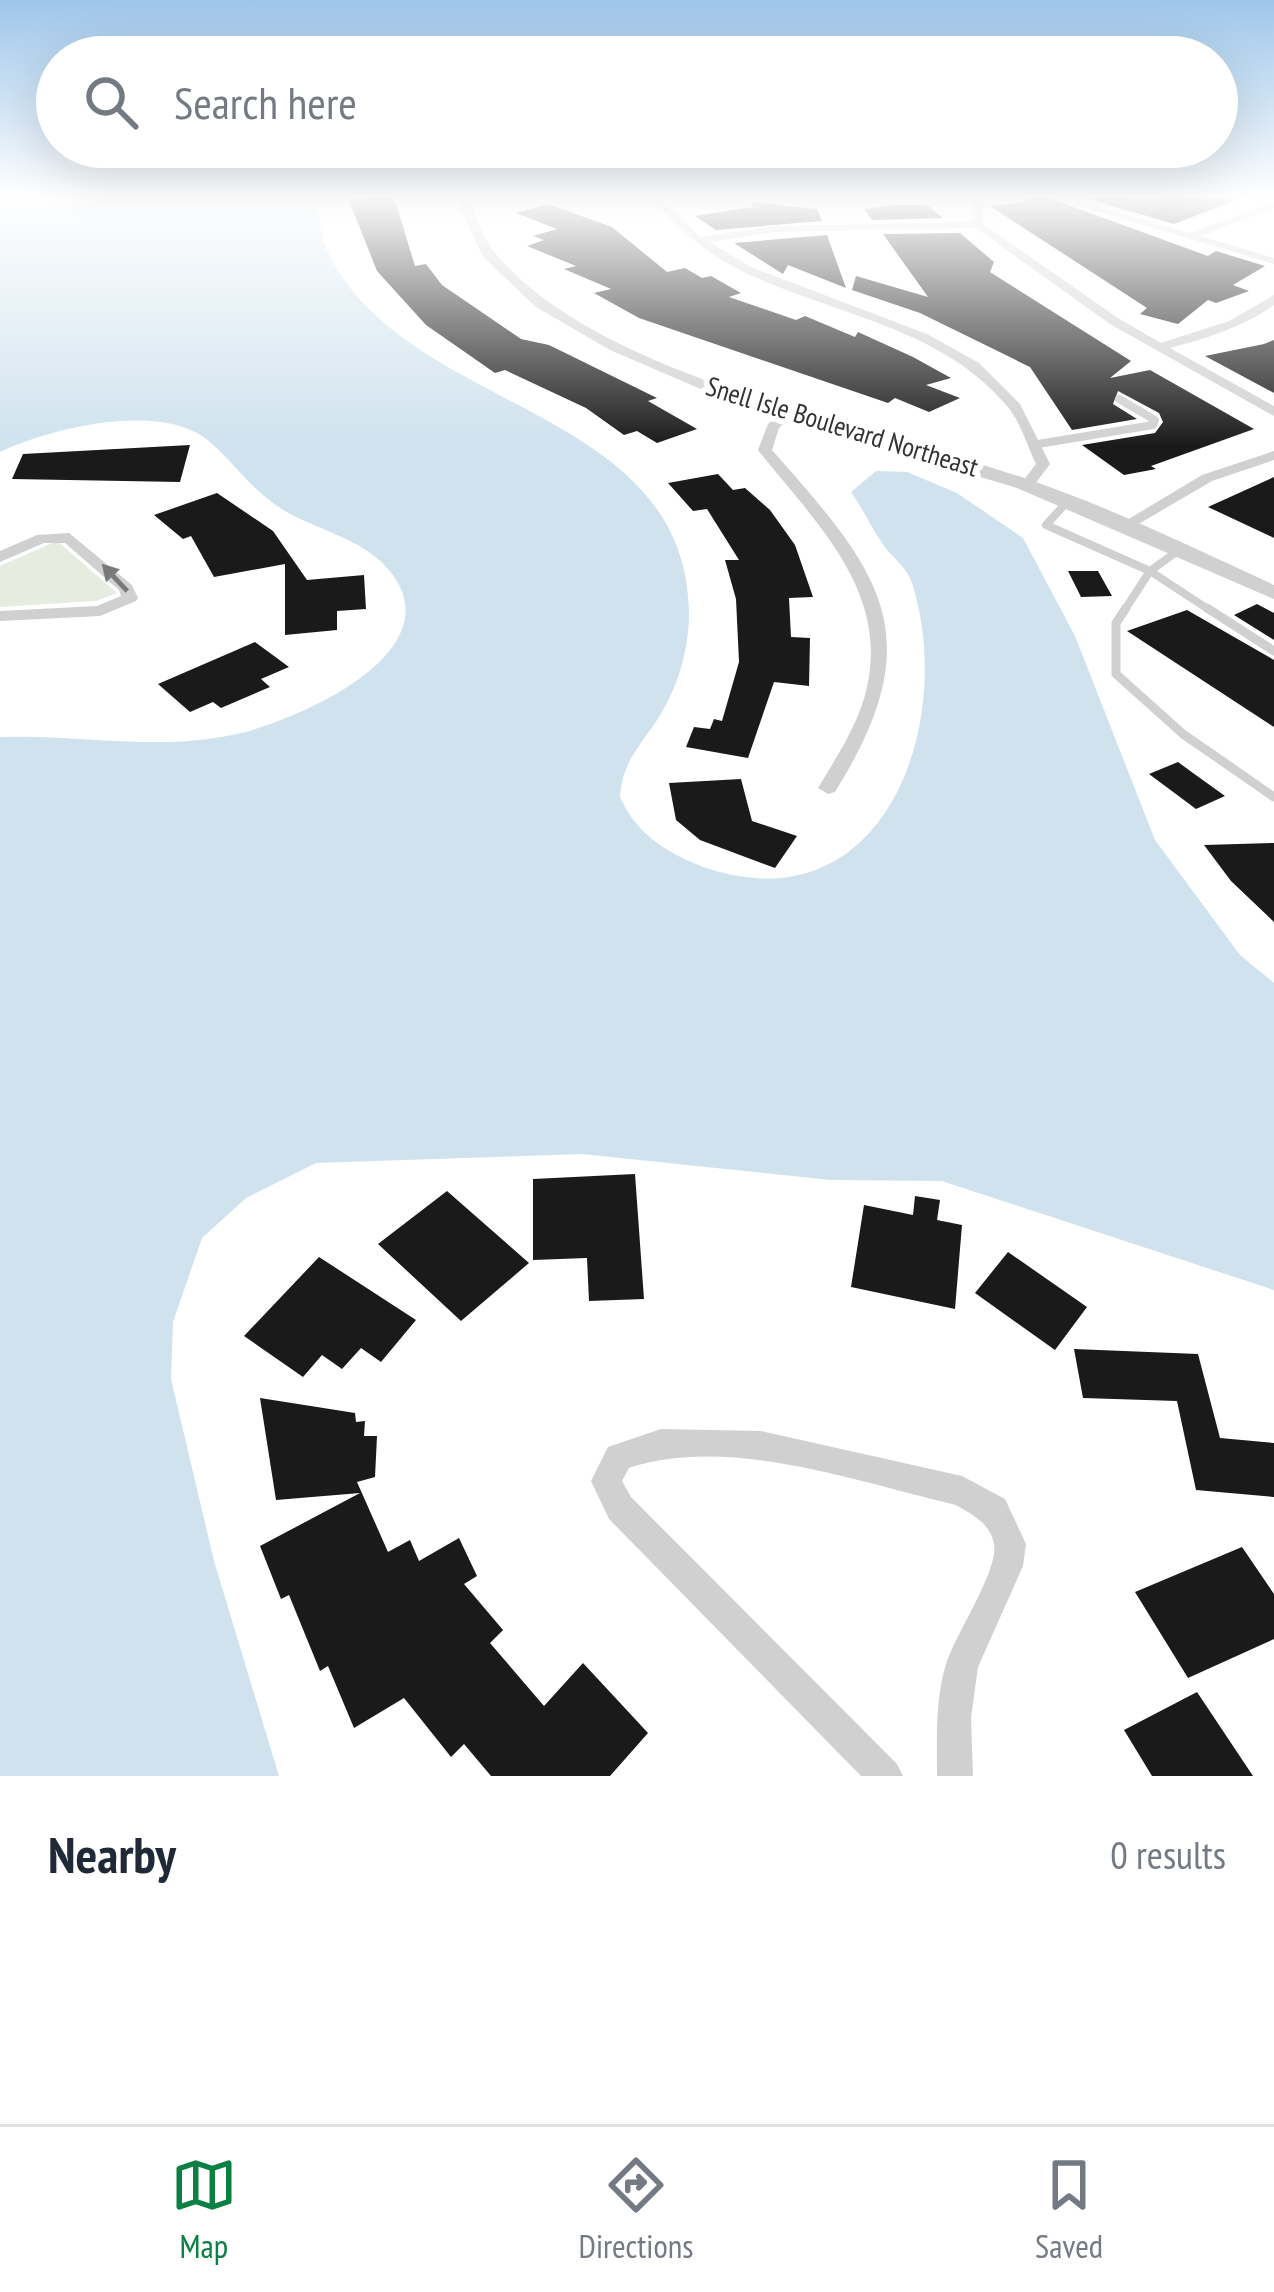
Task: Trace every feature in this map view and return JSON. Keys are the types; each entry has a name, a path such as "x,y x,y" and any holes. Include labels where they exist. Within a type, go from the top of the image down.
{"street":[{"name":"Snell Isle Boulevard Northeast","path":"519,280 580,331 674,374 1027,485 1274,593"},
{"path":"780,280 898,325 966,359 1034,429 1043,464 1027,485"},
{"path":"1059,280 1159,347 1274,412"},
{"path":"1159,347 1251,318 1274,299"},
{"path":"790,411 773,427 764,450 862,567 876,604 881,651 871,702 853,750 828,788"},
{"path":"1125,526 1207,478 1274,455"},
{"path":"0,557 42,538 69,538 126,588 130,598 100,610 0,616"},
{"path":"886,1776 620,1508 606,1481 619,1457 661,1443 760,1445 962,1491 994,1510 1010,1544 1006,1566 962,1666 954,1718 955,1776"}],"lane":[{"path":"1038,444 1153,425 1155,420 1119,399"},
{"path":"1067,502 1046,525 1150,572 1274,651"},
{"path":"1179,550 1150,572 1116,623 1115,674 1183,734 1274,796"}],"shaded area":[{"path":"57,541 117,593 96,601 0,607 0,566"}],"water":[{"path":"0,280 348,280 365,304 416,347 593,449 642,490 676,544 688,627 677,680 628,764 620,797 634,821 675,854 701,866 764,879 817,869 860,843 892,802 913,752 924,696 923,638 912,583 851,492 876,471 907,472 957,493 1023,538 1075,636 1155,840 1240,955 1274,983 1274,1290 942,1181 830,1180 582,1154 316,1163 246,1198 202,1238 173,1322 171,1379 214,1561 279,1776 0,1776 0,737 178,742 263,727 329,698 387,654 403,628 404,599 378,559 273,503 191,430 165,423 107,422 48,434 0,452"}],"building":[{"path":"385,280 438,280 521,339 549,345 657,398 648,401 697,429 657,443 637,431 624,435 586,408 505,370 495,373 426,325"},
{"path":"590,280 718,280 741,293 729,297 796,320 805,316 855,337 858,332 913,357 951,378 926,385 960,398 929,412 895,398 888,403 639,318 594,293 611,289"},
{"path":"855,280 869,280 928,297 916,280 1002,280 1131,361 1110,378 1150,370 1254,429 1151,466 1156,469 1124,475 1082,445 1155,433 1163,422 1159,413 1118,391 1113,404 1137,419 1072,430 1030,367 920,313 852,290"},
{"path":"1104,280 1242,280 1233,285 1249,291 1216,303 1208,300 1178,324 1140,314 1147,308"},
{"path":"1274,340 1274,393 1205,356 1264,344"},
{"path":"190,445 180,482 12,479 23,454"},
{"path":"718,474 733,490 745,488 770,510 795,545 813,597 789,598 791,637 810,638 809,686 774,682 748,758 686,747 694,727 710,729 714,719 722,721 739,662 736,599 725,560 739,560 707,509 693,511 668,483"},
{"path":"1274,477 1274,538 1208,507"},
{"path":"217,493 273,531 307,580 364,575 366,609 337,611 337,630 285,635 285,564 214,577 191,536 183,539 154,515"},
{"path":"1068,571 1098,571 1112,596 1081,597"},
{"path":"1257,604 1274,613 1274,640 1234,615"},
{"path":"1187,610 1274,660 1274,727 1127,631"},
{"path":"255,642 289,667 261,679 270,687 221,708 213,702 190,712 158,684"},
{"path":"1178,762 1225,796 1196,809 1149,774"},
{"path":"741,779 752,821 797,836 775,868 700,840 676,820 669,783"},
{"path":"1274,843 1274,922 1231,881 1204,845"},
{"path":"635,1174 644,1299 589,1301 587,1258 533,1260 533,1179"},
{"path":"447,1191 529,1263 461,1321 378,1244"},
{"path":"915,1196 940,1200 937,1220 962,1225 955,1309 851,1287 864,1205 913,1215"},
{"path":"1008,1252 1087,1307 1055,1350 975,1293"},
{"path":"319,1257 416,1320 381,1362 361,1348 342,1369 322,1355 303,1377 244,1336"},
{"path":"1074,1349 1198,1354 1220,1438 1274,1443 1274,1497 1196,1490 1177,1401 1083,1398"},
{"path":"260,1398 355,1413 356,1422 365,1421 364,1436 377,1436 375,1477 357,1482 388,1552 410,1540 419,1561 459,1538 477,1576 464,1584 503,1630 490,1643 544,1706 583,1663 648,1733 610,1776 491,1776 464,1744 451,1757 404,1698 354,1728 328,1666 320,1671 289,1595 281,1599 260,1546 360,1493 276,1500"},
{"path":"1242,1547 1274,1594 1274,1639 1188,1678 1135,1592"},
{"path":"1197,1692 1253,1776 1152,1776 1124,1730"}]}
